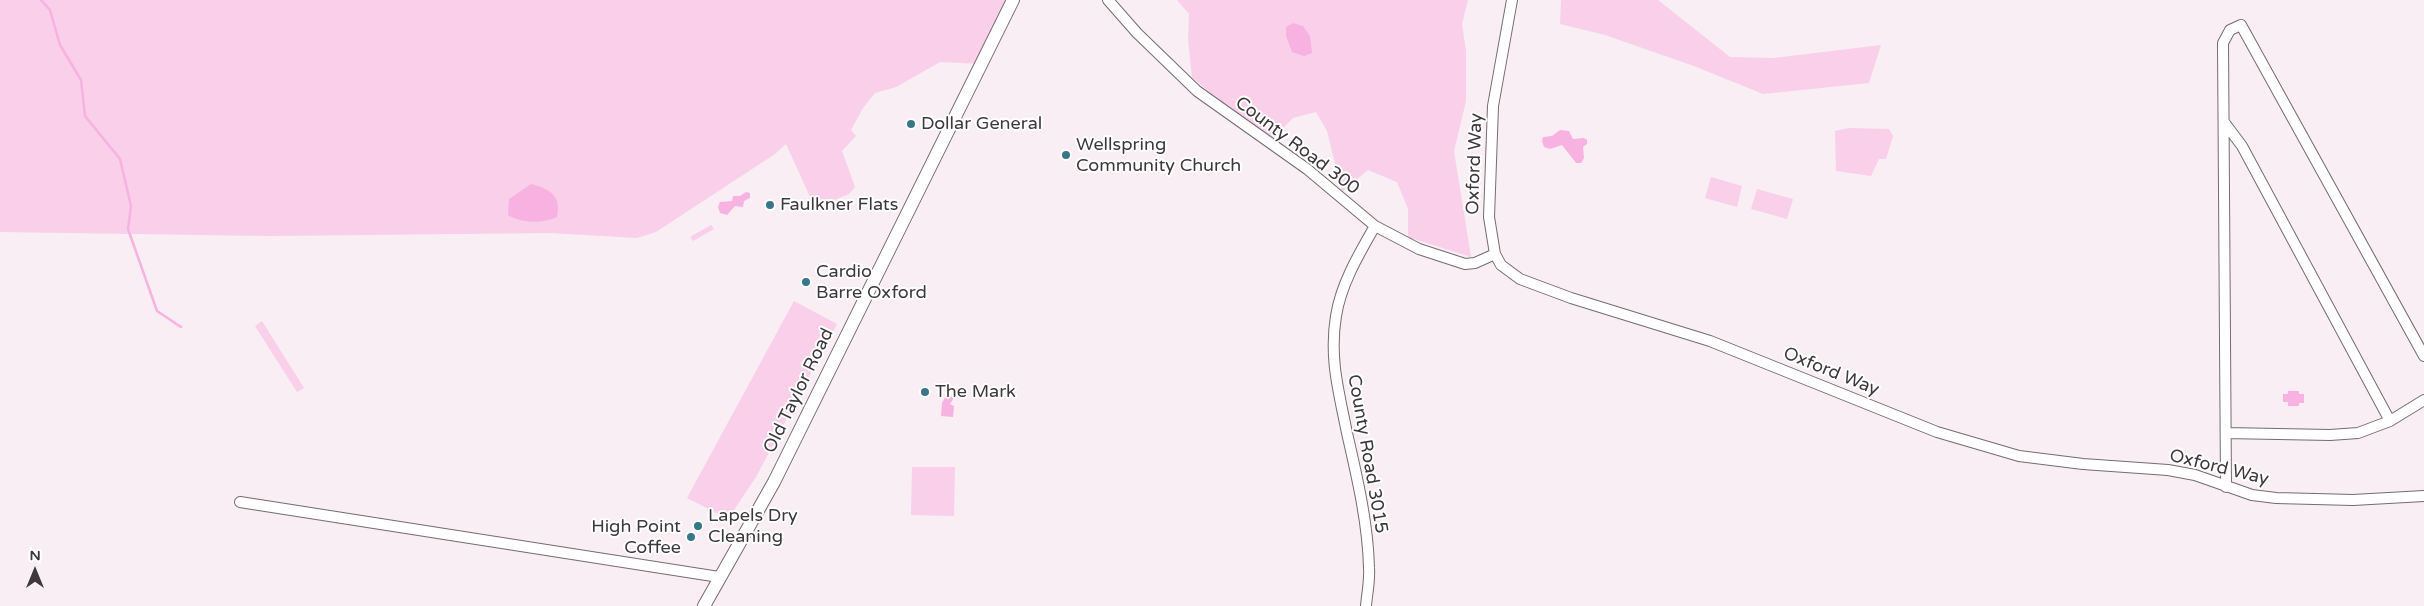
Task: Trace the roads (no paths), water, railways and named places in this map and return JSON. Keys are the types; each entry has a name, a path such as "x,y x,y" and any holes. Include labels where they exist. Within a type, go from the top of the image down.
{"street":[{"name":"Old Taylor Road","path":"704,606 774,482 1013,0"},
{"name":"County Road 300","path":"1108,0 1137,33 1197,91 1308,169 1375,226 1419,249 1465,264 1475,263 1495,254"},
{"name":"Oxford Way","path":"1512,0 1507,38 1499,68 1491,138 1489,217 1495,254 1501,265 1520,279 1571,298 1710,341 1937,432 2019,456 2083,464 2168,470 2195,475 2252,495 2276,498 2354,500 2424,496"},
{"path":"2226,487 2223,43 2230,30 2241,24 2424,356"},
{"path":"2224,122 2242,146 2390,421"},
{"name":"County Road 3015","path":"1366,606 1369,569 1364,521 1337,391 1334,357 1336,316 1351,269 1375,226"},
{"path":"2226,433 2330,435 2358,433 2390,421 2424,400"},
{"path":"240,502 719,577"}],"waterway":[{"path":"41,0 50,10 60,45 81,80 85,116 120,159 131,206 128,229 157,311 181,327"}],"place":[{"name":"Dollar General","path":"911,124"},
{"name":"Wellspring Community Church","path":"1066,155"},
{"name":"Faulkner Flats","path":"770,205"},
{"name":"Cardio Barre Oxford","path":"806,282"},
{"name":"The Mark","path":"925,392"},
{"name":"Lapels Dry Cleaning","path":"698,526"},
{"name":"High Point Coffee","path":"691,537"}]}
